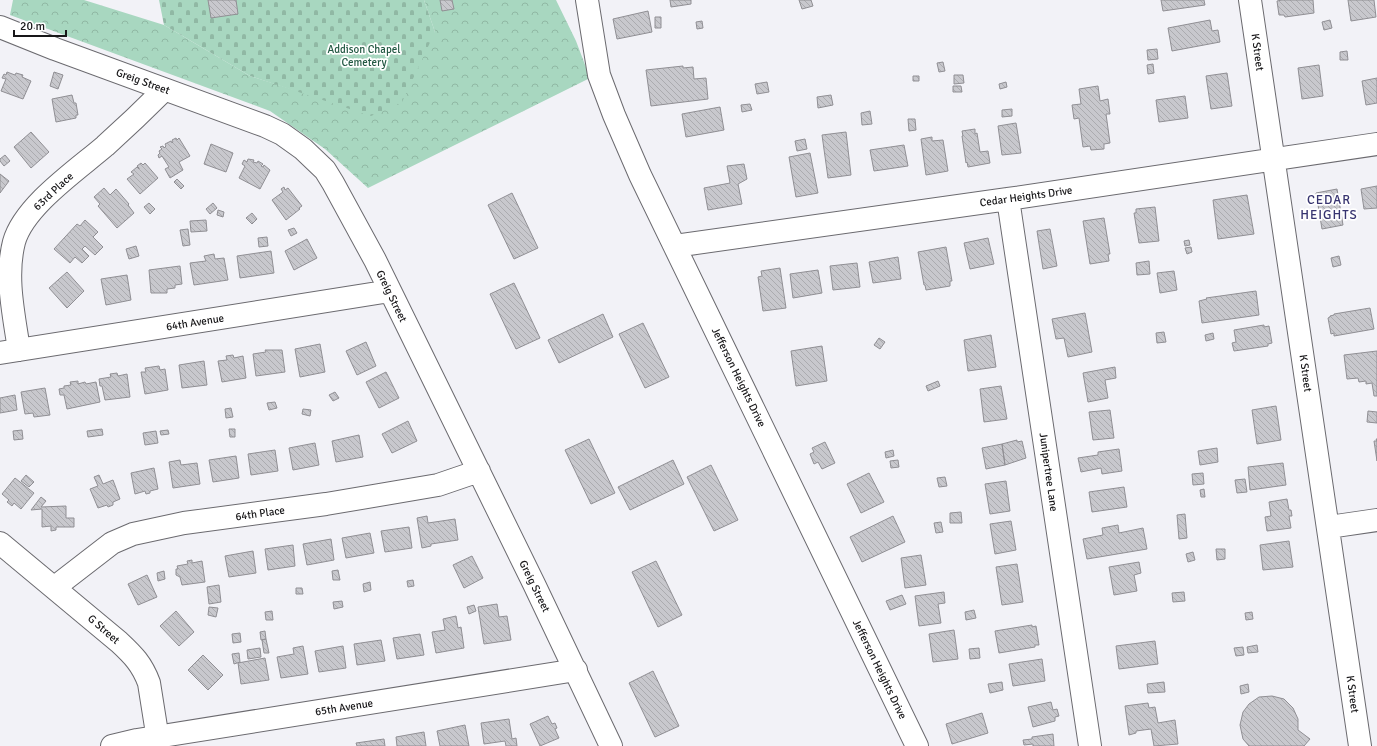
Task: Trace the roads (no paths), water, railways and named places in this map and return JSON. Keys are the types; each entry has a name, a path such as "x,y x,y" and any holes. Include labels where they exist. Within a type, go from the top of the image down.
{"street":[{"name":"Jefferson Heights Drive","path":"587,0 599,75 614,115 640,175 676,246 917,746"},
{"name":"K Street","path":"1250,0 1329,527 1360,746"},
{"name":"Greig Street","path":"0,27 164,90 237,114 265,126 291,140 315,159 325,170 375,260 576,670 611,746"},
{"name":"63rd Place","path":"10,352 10,284 12,253 19,228 37,204 112,140 164,90"},
{"name":"Cedar Heights Drive","path":"676,246 1008,199 1377,144"},
{"name":"Junipertree Lane","path":"1008,199 1090,746"},
{"name":"64th Avenue","path":"10,352 390,291"},
{"name":"64th Place","path":"55,588 112,543 133,534 184,523 326,504 423,488 446,483 479,471"},
{"path":"1329,527 1377,520"},
{"name":"G Street","path":"0,543 119,642 136,658 149,683 158,742"},
{"name":"65th Avenue","path":"112,746 158,742 576,670"}],"district":[{"name":"CEDAR HEIGHTS","path":"1329,206"}],"park label":[{"name":"Addison Chapel Cemetery","path":"364,55"}]}
